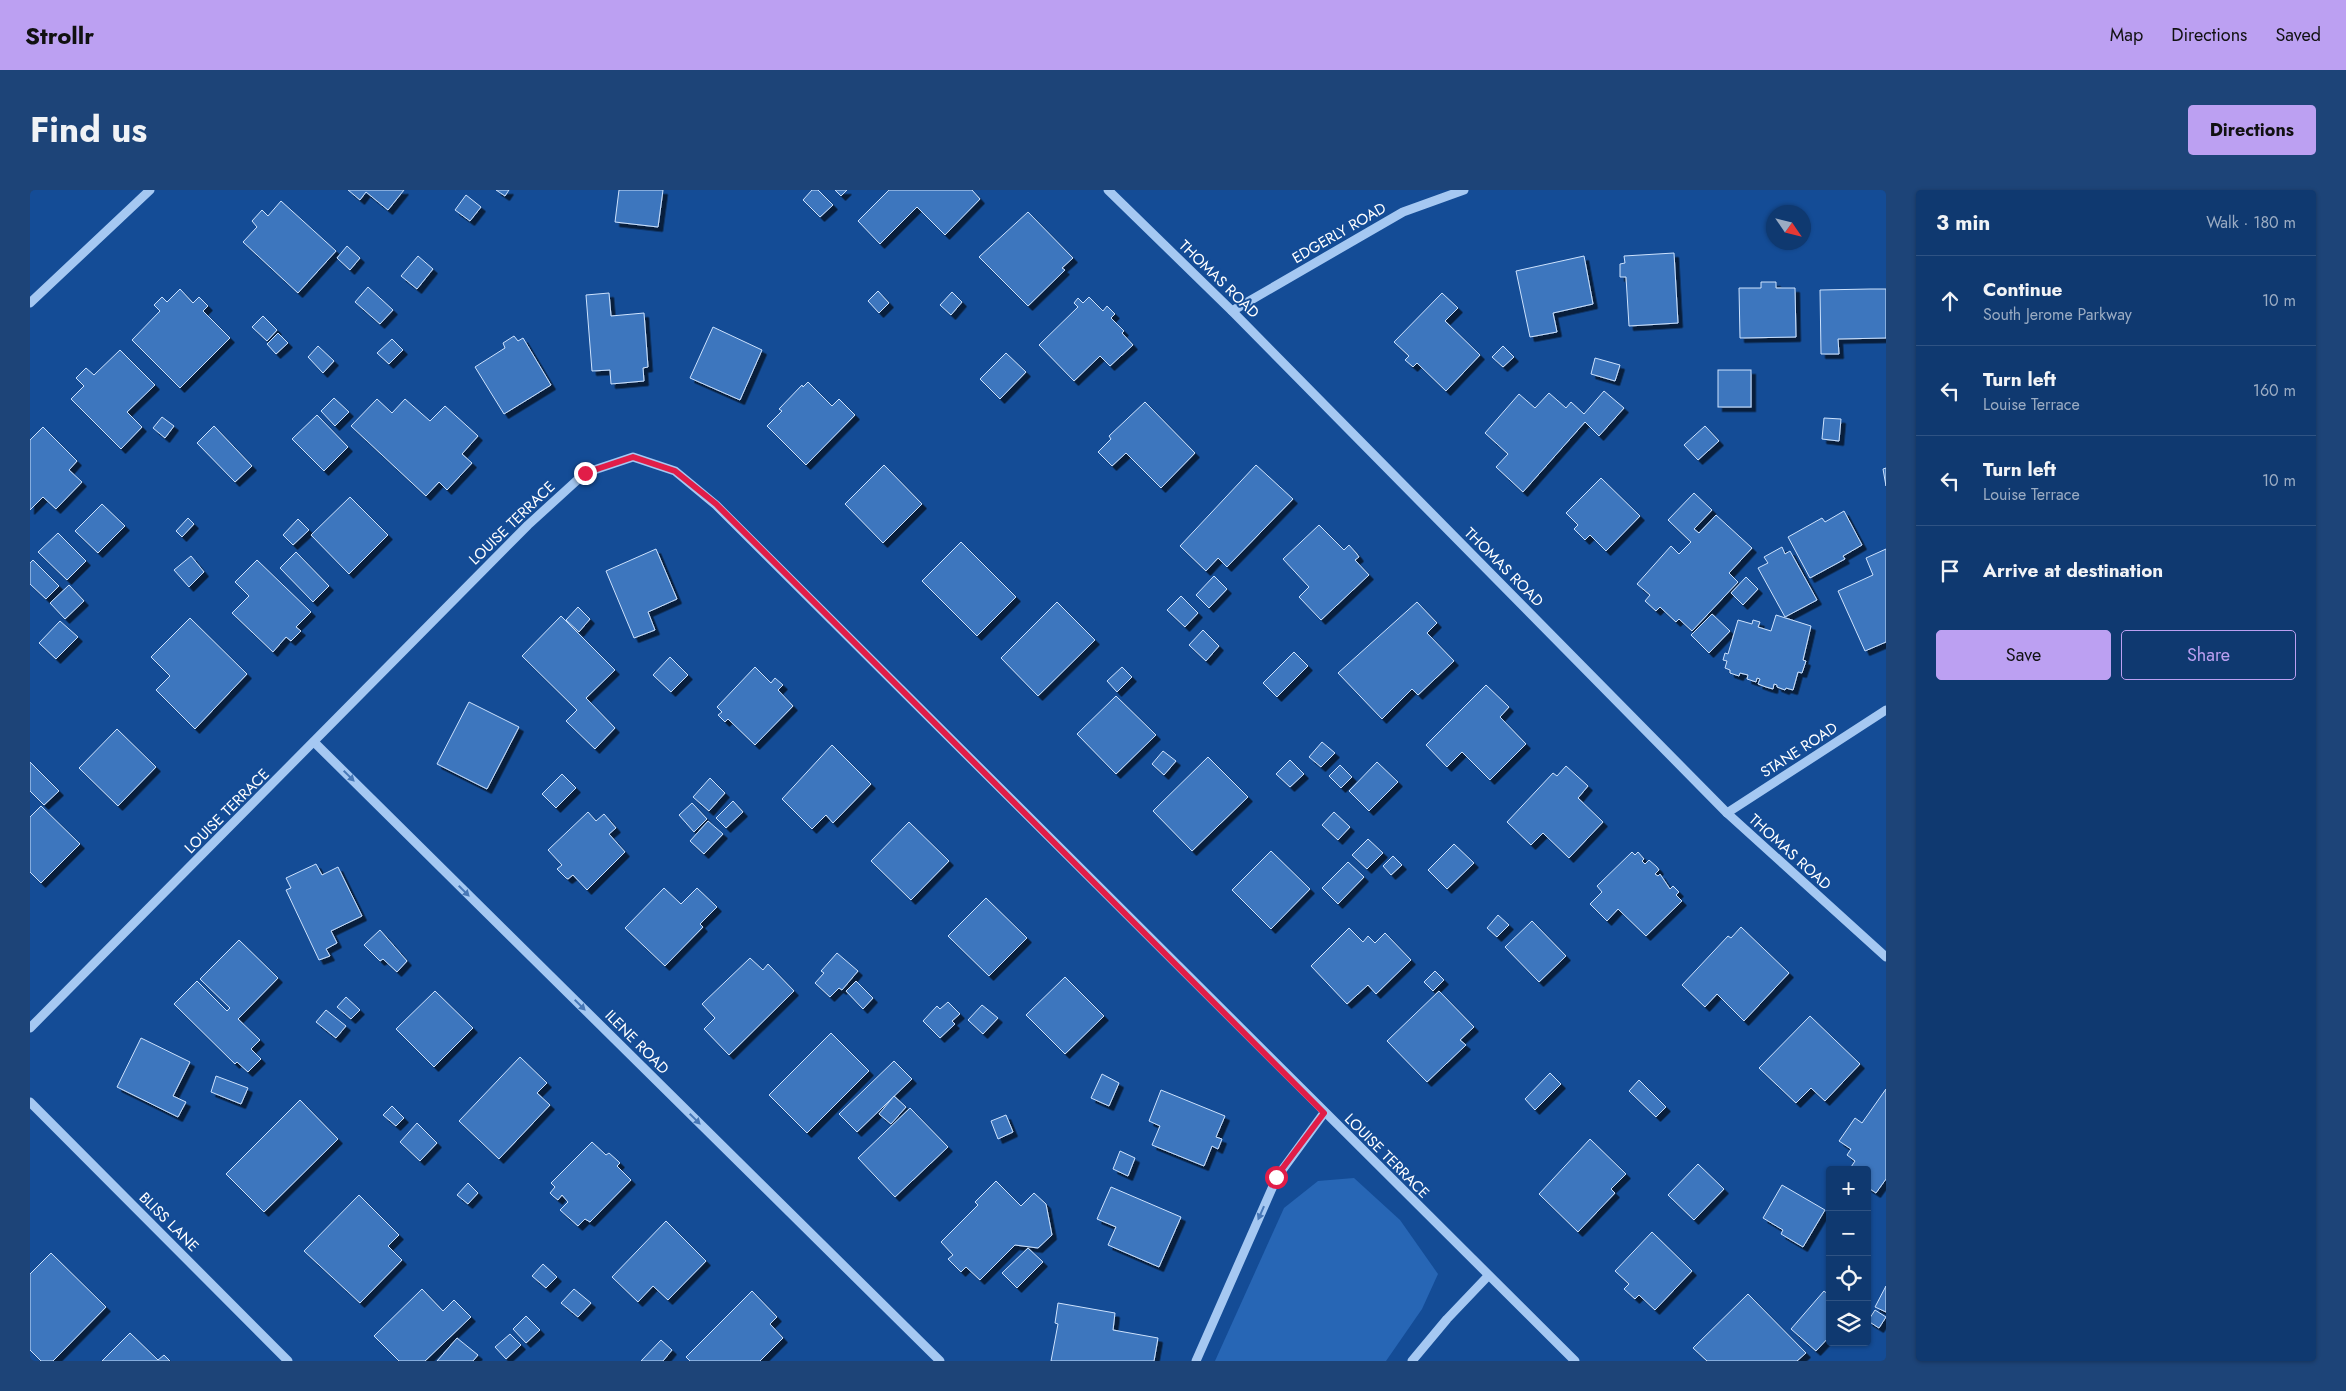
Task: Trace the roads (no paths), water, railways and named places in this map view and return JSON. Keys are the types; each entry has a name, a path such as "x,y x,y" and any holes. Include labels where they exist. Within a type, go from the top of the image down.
{"street":[{"path":"30,303 150,190"},
{"name":"THOMAS ROAD","path":"1108,190 1232,311 1727,813 1886,957"},
{"name":"EDGERLY ROAD","path":"1232,311 1403,212 1464,190"},
{"name":"LOUISE TERRACE","path":"30,1028 528,525 585,473 633,457 675,471 716,504 1324,1113 1575,1361"},
{"name":"STANE ROAD","path":"1727,813 1886,710"},
{"name":"ILENE ROAD","path":"314,742 940,1361"},
{"name":"BLISS LANE","path":"30,1102 288,1361"},
{"path":"1196,1361 1276,1177 1324,1113"},
{"path":"1412,1361 1447,1319 1488,1276"}]}
